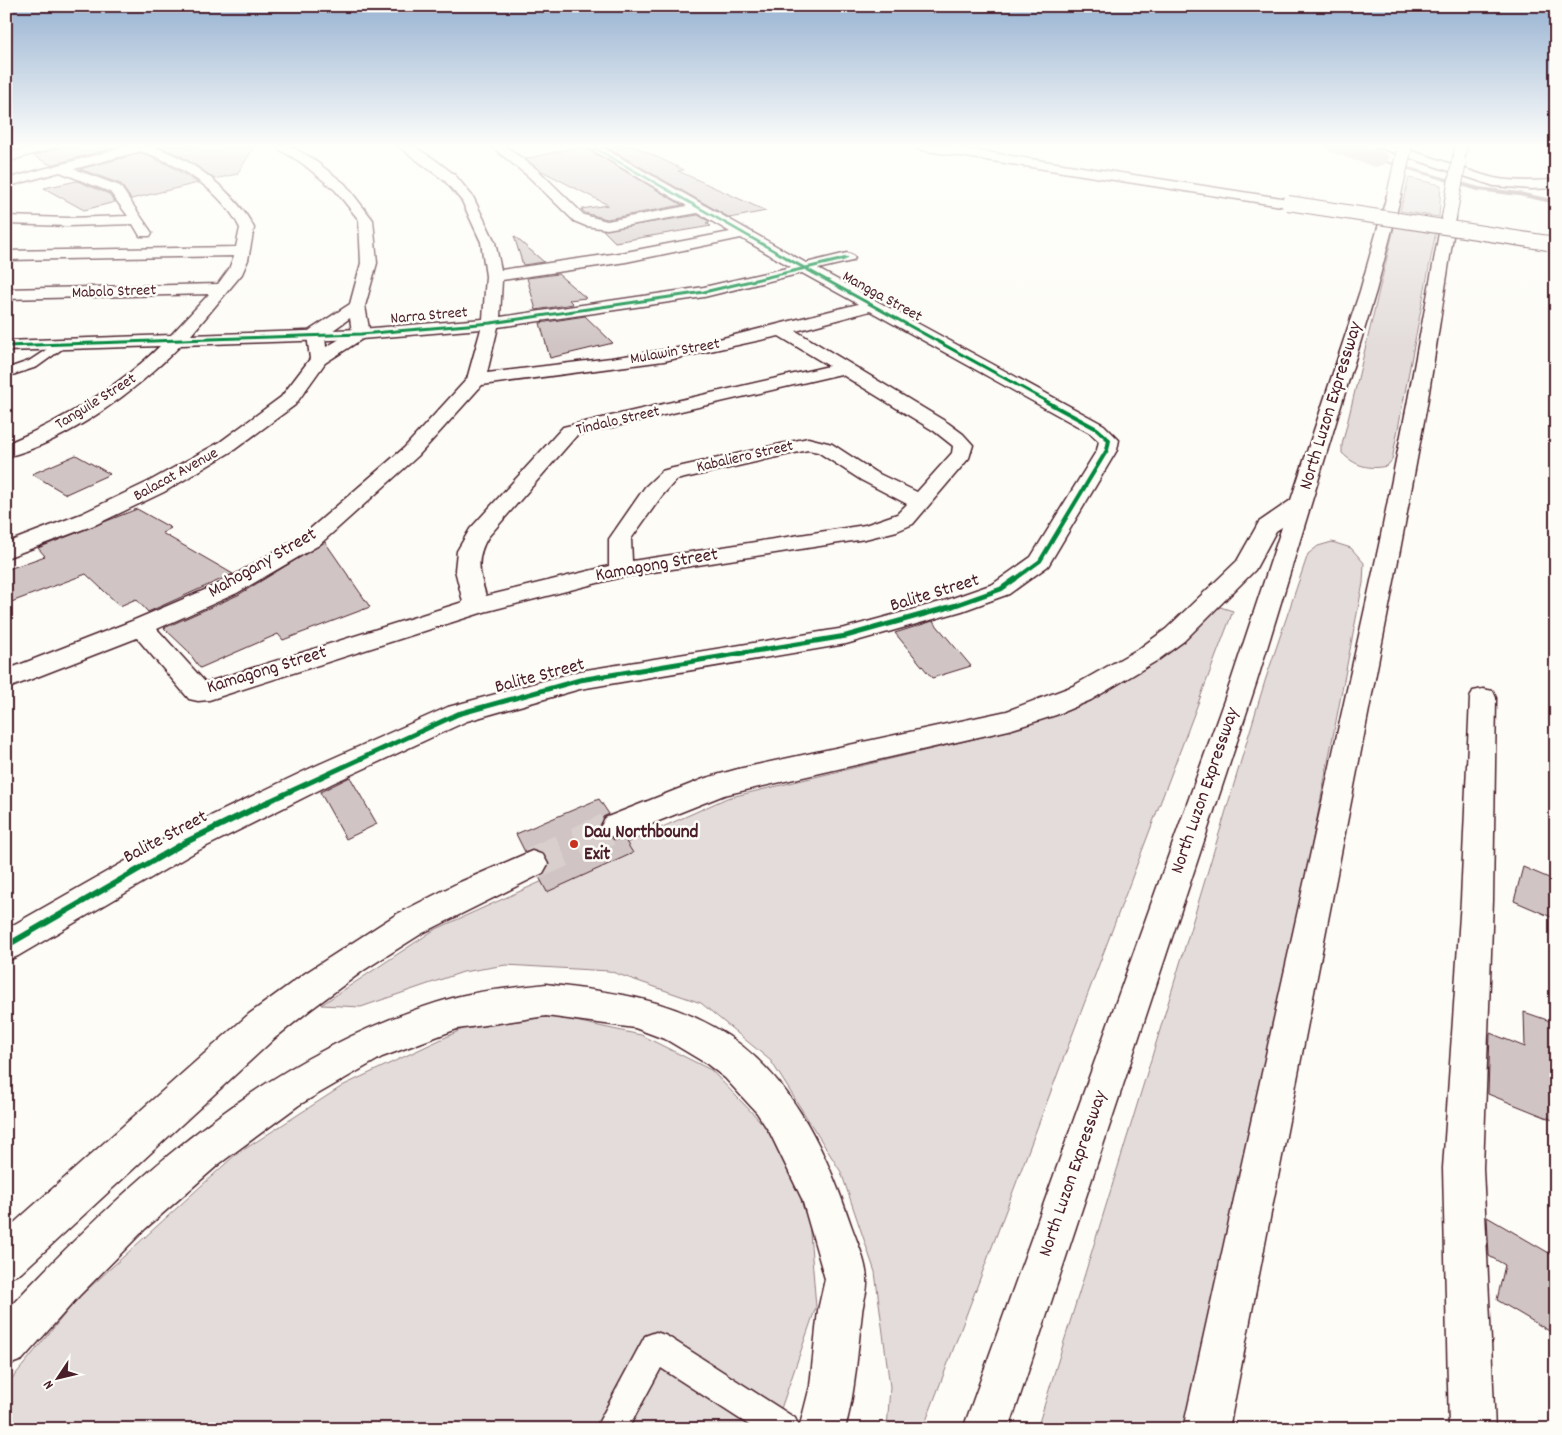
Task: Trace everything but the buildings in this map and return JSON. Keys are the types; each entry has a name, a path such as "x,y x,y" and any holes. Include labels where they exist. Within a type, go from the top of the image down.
{"main road":[{"path":"133,213 146,236 143,254"},
{"name":"Tanguile Street","path":"6,451 30,442 90,410 135,380 178,341 238,268 247,228 239,213"},
{"path":"360,213 366,220 369,263 357,306 361,334"},
{"name":"Mahogany Street","path":"6,680 141,627 229,588 311,540 411,452 476,380 491,324 494,276 488,242 474,213"},
{"path":"574,213 591,224 607,225 674,213"},
{"name":"Mangga Street","path":"710,213 871,306 1097,429 1109,440"},
{"path":"1347,213 1552,244"},
{"name":"North Luzon Expressway","path":"986,1429 1164,916 1302,502 1368,291 1389,213"},
{"path":"1206,1429 1390,545 1417,406 1450,213"},
{"path":"6,220 68,222 138,220"},
{"path":"494,276 626,257 745,233"},
{"path":"6,256 242,251"},
{"name":"Narra Street","path":"6,346 58,346 316,334 361,334 491,324 704,292 848,258"},
{"name":"Mabolo Street","path":"6,294 222,289"},
{"path":"319,359 316,334 357,306"},
{"name":"Mulawin Street","path":"476,380 582,368 673,354 782,330 871,306"},
{"name":"Kamagong Street","path":"141,627 198,692 209,691 476,606 620,570 865,532 905,519 962,454 963,445 941,427 782,330"},
{"name":"Balacat Avenue","path":"6,551 89,520 156,488 228,446 288,401 319,359 361,334"},
{"name":"Tindalo Street","path":"476,606 467,570 468,551 478,534 570,432 844,368"},
{"name":"Balite Street","path":"6,946 184,843 323,775 458,714 580,680 846,636 953,606 1001,589 1040,561 1107,450 1109,440"},
{"name":"Kabaliero Street","path":"620,570 620,539 653,492 669,475 691,469 808,444 825,448 868,476 918,502"},
{"path":"616,826 716,786 1009,720 1046,708 1082,693 1149,654 1175,635 1247,565 1267,527 1302,502"},
{"path":"1472,1429 1463,1168 1477,900 1483,698"},
{"path":"6,1258 262,1026 306,992 342,966 411,923 532,864"},
{"path":"6,1344 39,1306 128,1215 217,1141 270,1103 360,1050 405,1029 480,1006 518,1000 557,999 624,1009 678,1026 706,1041 732,1059 756,1082 775,1106 814,1178 832,1226 847,1281 841,1306 833,1389 822,1429"}],"lane":[{"path":"6,373 33,364 58,346"},
{"path":"611,1429 656,1347 784,1429"}],"shaded area":[{"path":"1413,213 1439,213 1439,217"},
{"path":"1396,220 1437,226 1392,460 1387,466 1368,467 1357,464 1342,453 1342,445"},
{"path":"1332,542 1351,548 1364,563 1363,583 1310,854 1184,1429 1037,1429 1265,681 1308,554 1318,546"},
{"path":"1217,606 1233,611 923,1429 887,1429 890,1387 875,1272 841,1172 771,1061 701,1003 609,971 506,965 463,972 361,1007 321,1005 434,930 727,798 1020,728 1124,681 1175,648"},
{"path":"552,1016 641,1035 711,1070 764,1125 807,1196 816,1307 774,1429 6,1429 6,1386 78,1298 234,1156 344,1085 463,1029"}],"tunnel":[{"path":"532,864 616,826"}],"cycle path":[{"path":"6,946 184,843 323,775 458,714 580,680 846,636 953,606 1001,589 1040,561 1107,450 1109,440 1097,429 708,213"},
{"path":"6,346 361,334 491,323 592,310 704,292 847,258"}],"place":[{"name":"Dau Northbound Exit","path":"574,844"}]}
